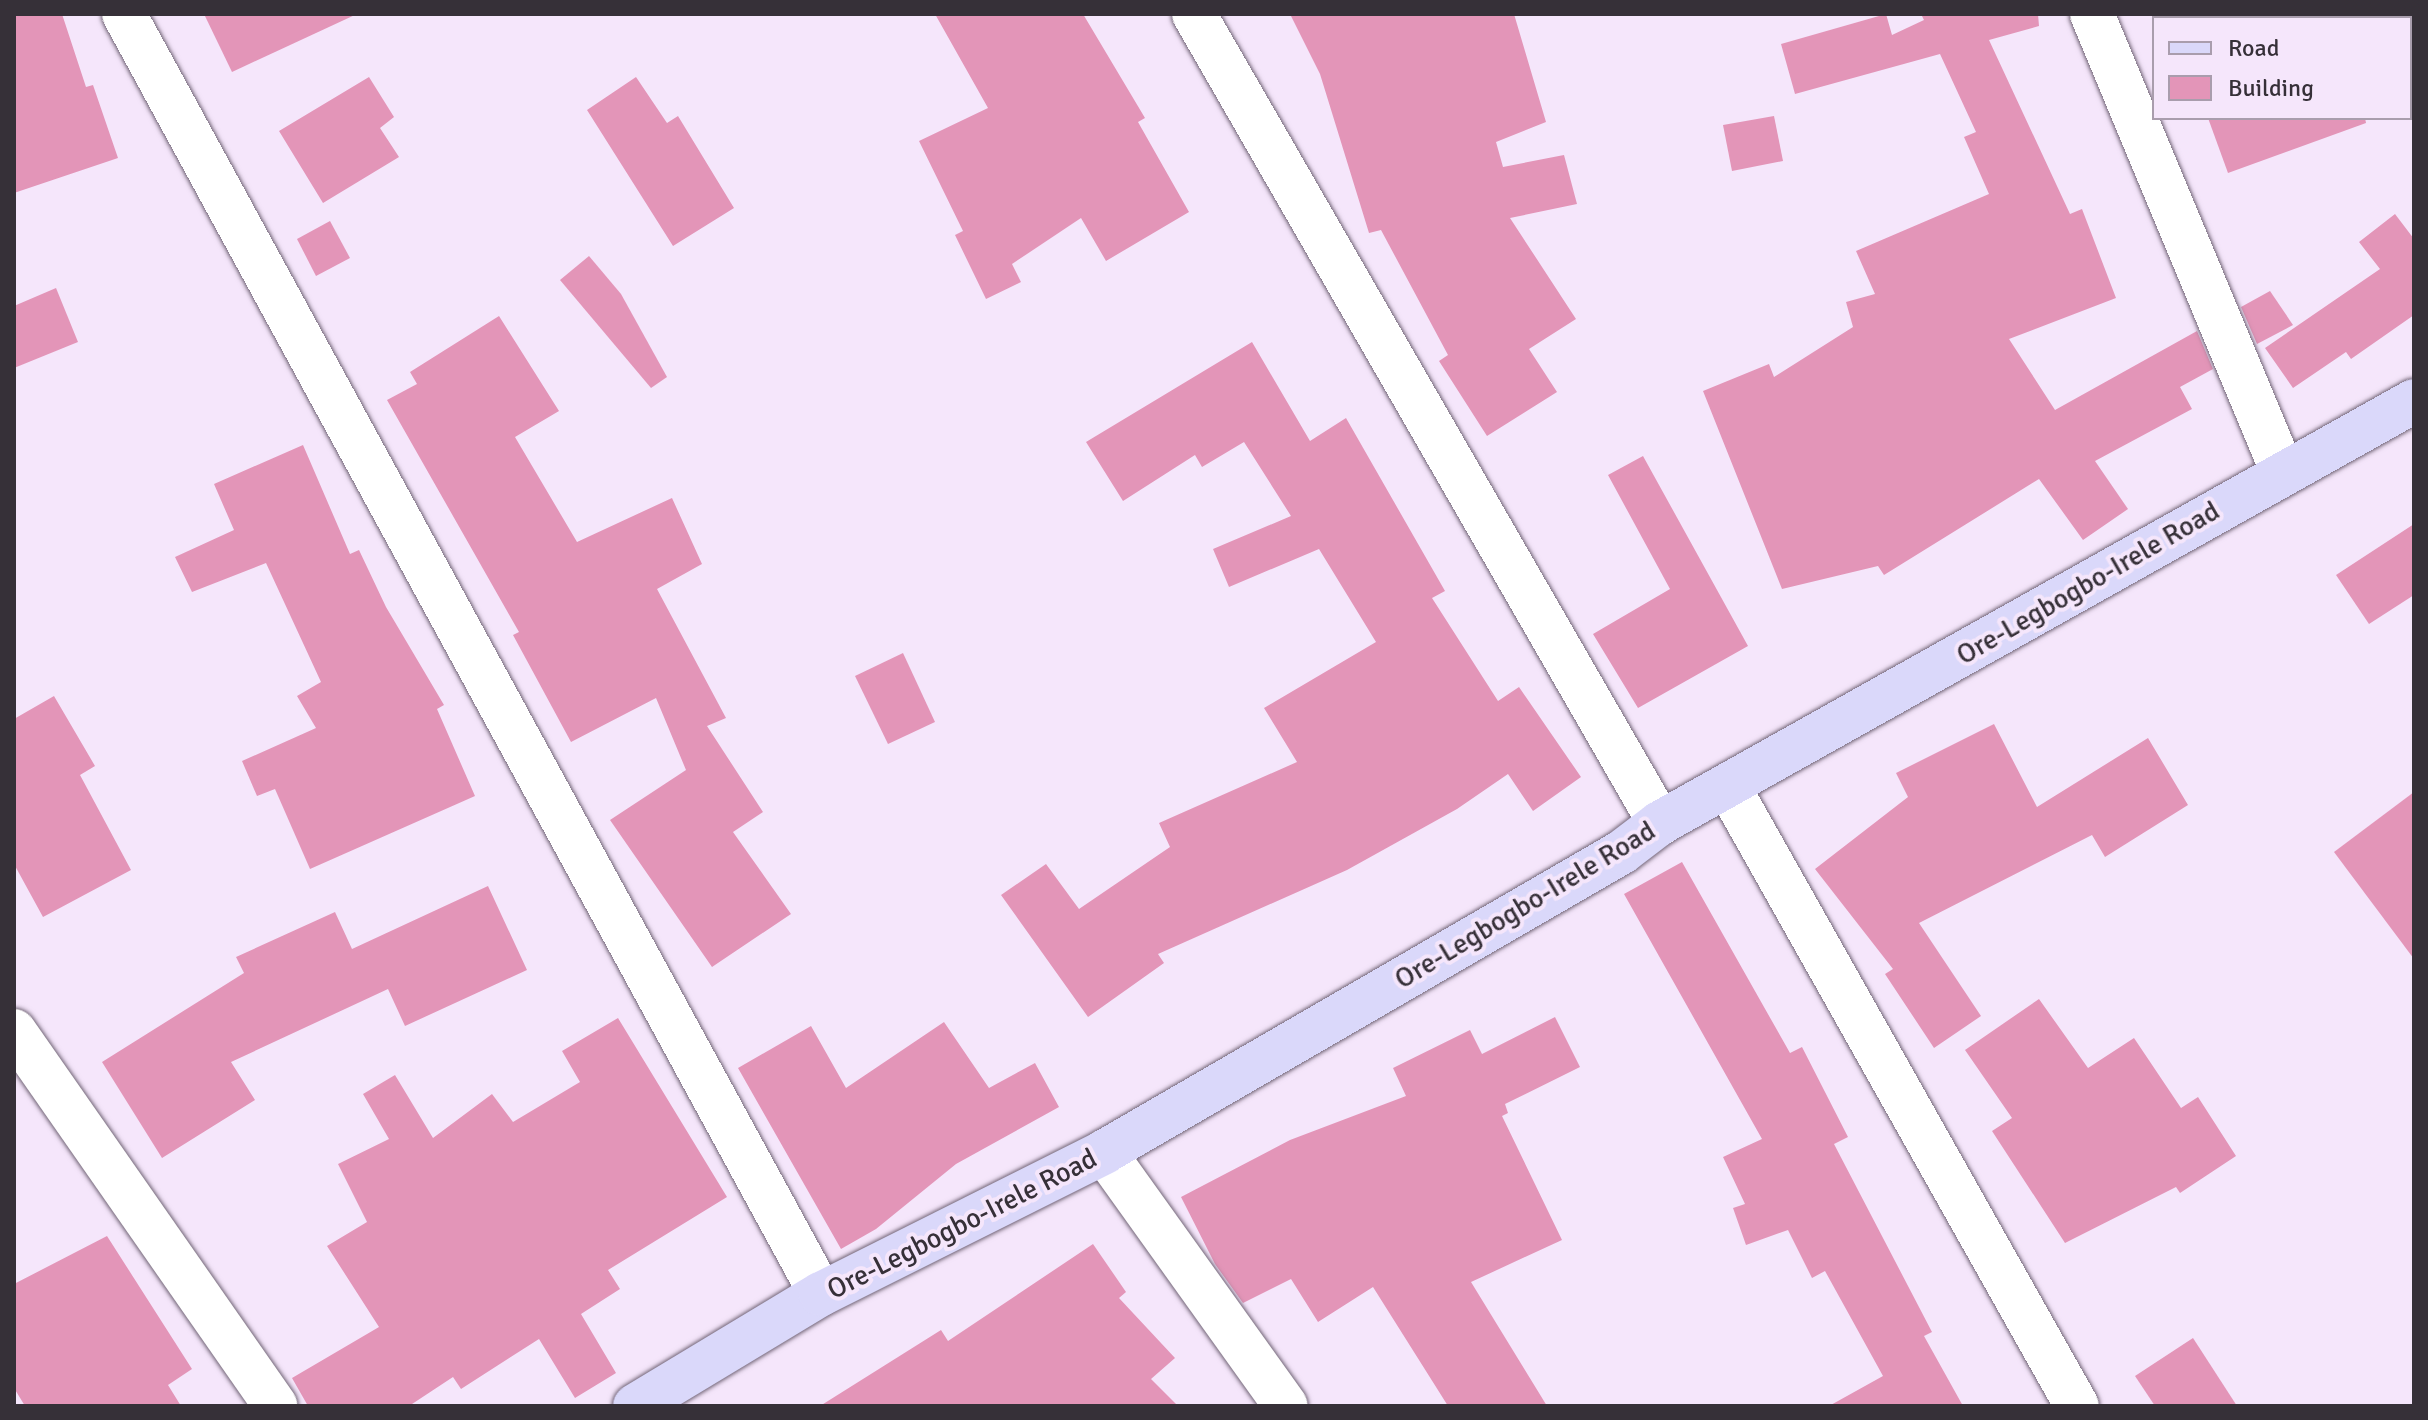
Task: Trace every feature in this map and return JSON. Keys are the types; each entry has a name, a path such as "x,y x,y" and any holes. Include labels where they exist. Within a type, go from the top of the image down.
{"main road":[{"name":"Ore-Legbogbo-Irele Road","path":"635,1406 821,1294 1104,1152 1622,852 1660,823 1729,788 2283,472 2414,401"}],"street":[{"path":"124,14 821,1294"},
{"path":"1194,14 1660,823"},
{"path":"2092,14 2283,472"},
{"path":"1729,788 2077,1406"},
{"path":"14,1031 276,1406"},
{"path":"1104,1152 1286,1406"}],"building":[{"path":"14,14 62,14 86,87 93,85 118,158 14,193"},
{"path":"204,14 357,14 232,72"},
{"path":"935,14 1083,14 1145,118 1138,122 1189,212 1106,261 1081,218 1012,264 1021,282 986,299 955,235 963,231 919,141 988,108"},
{"path":"1290,14 1514,14 1546,122 1496,142 1503,167 1564,155 1577,204 1510,218 1576,319 1529,349 1557,392 1487,436 1439,361 1448,355 1381,230 1369,233 1320,74"},
{"path":"1886,14 1892,35 1924,20 1921,14 2038,14 2039,26 1989,40 2070,214 2082,209 2116,298 2009,339 2055,410 2197,331 2213,369 2180,387 2192,409 2095,461 2128,509 2083,540 2039,479 1884,575 1878,566 1782,589 1703,391 1769,364 1774,377 1853,327 1846,302 1875,294 1856,251 1989,194 1964,137 1976,132 1940,54 1795,94 1781,44"},
{"path":"369,77 394,117 380,128 399,157 323,203 279,131"},
{"path":"636,77 667,123 678,116 734,208 673,246 587,110"},
{"path":"1774,116 1783,161 1732,171 1723,125"},
{"path":"2209,120 2365,120 2366,123 2228,173"},
{"path":"2395,214 2414,239 2414,315 2351,359 2346,352 2293,388 2265,348 2380,269 2359,242"},
{"path":"330,221 350,258 316,276 297,239"},
{"path":"589,256 621,294 667,377 651,388 560,280"},
{"path":"56,288 78,342 14,368 14,306"},
{"path":"2270,291 2293,325 2257,344 2241,307"},
{"path":"499,316 559,411 515,437 577,542 672,498 702,564 657,589 726,718 707,726 763,812 733,832 791,914 712,967 610,820 686,770 656,698 571,742 513,635 519,632 387,400 417,384 410,372"},
{"path":"1252,342 1310,441 1346,418 1445,591 1432,598 1498,701 1519,687 1581,777 1533,811 1508,774 1457,809 1347,870 1158,954 1164,963 1088,1017 1001,895 1046,864 1079,909 1170,847 1159,823 1297,762 1264,708 1376,642 1319,549 1229,587 1213,549 1291,516 1244,442 1202,467 1195,455 1123,501 1086,442"},
{"path":"303,445 350,554 359,550 386,607 444,705 437,709 475,796 310,869 275,789 257,796 242,761 316,728 297,696 321,682 266,563 192,592 175,557 234,530 214,484"},
{"path":"1643,456 1748,646 1638,708 1593,634 1670,589 1608,475"},
{"path":"2414,524 2414,595 2369,624 2336,575"},
{"path":"903,653 935,722 888,744 855,676"},
{"path":"54,696 95,766 80,775 131,870 43,917 14,864 14,719"},
{"path":"1994,724 2037,807 2148,738 2188,805 2105,857 2092,835 1919,923 1981,1016 1934,1048 1885,974 1893,969 1815,869 1908,797 1896,773"},
{"path":"2414,792 2414,959 2334,852"},
{"path":"1682,862 1790,1053 1802,1047 1848,1137 1834,1144 1932,1332 1924,1336 1963,1406 1829,1406 1883,1376 1825,1271 1812,1278 1788,1230 1746,1245 1733,1208 1745,1204 1723,1157 1762,1139 1624,894"},
{"path":"488,886 527,970 405,1026 388,989 231,1062 255,1100 162,1158 102,1062 244,973 236,957 335,912 352,949"},
{"path":"2039,999 2088,1068 2134,1038 2181,1108 2198,1097 2236,1156 2180,1193 2176,1187 2065,1243 1992,1131 2012,1118 1965,1050"},
{"path":"1555,1017 1580,1067 1505,1104 1508,1113 1502,1116 1562,1240 1471,1282 1547,1406 1448,1406 1373,1287 1318,1322 1291,1279 1243,1303 1215,1264 1181,1197 1290,1140 1406,1096 1393,1068 1470,1030 1482,1054"},
{"path":"618,1018 727,1197 608,1270 620,1289 581,1314 616,1373 575,1398 539,1339 461,1389 453,1377 409,1406 308,1406 292,1378 379,1327 327,1246 367,1222 338,1164 389,1139 363,1094 395,1075 433,1138 492,1094 513,1122 580,1082 562,1051"},
{"path":"944,1022 989,1088 1035,1063 1059,1107 956,1164 876,1229 841,1249 738,1068 811,1026 846,1088"},
{"path":"107,1236 192,1369 168,1385 181,1406 25,1406 14,1388 14,1284"},
{"path":"1093,1244 1126,1292 1119,1298 1175,1358 1151,1379 1178,1406 820,1406 941,1330 948,1341"},
{"path":"2193,1338 2237,1406 2155,1406 2135,1376"}]}
